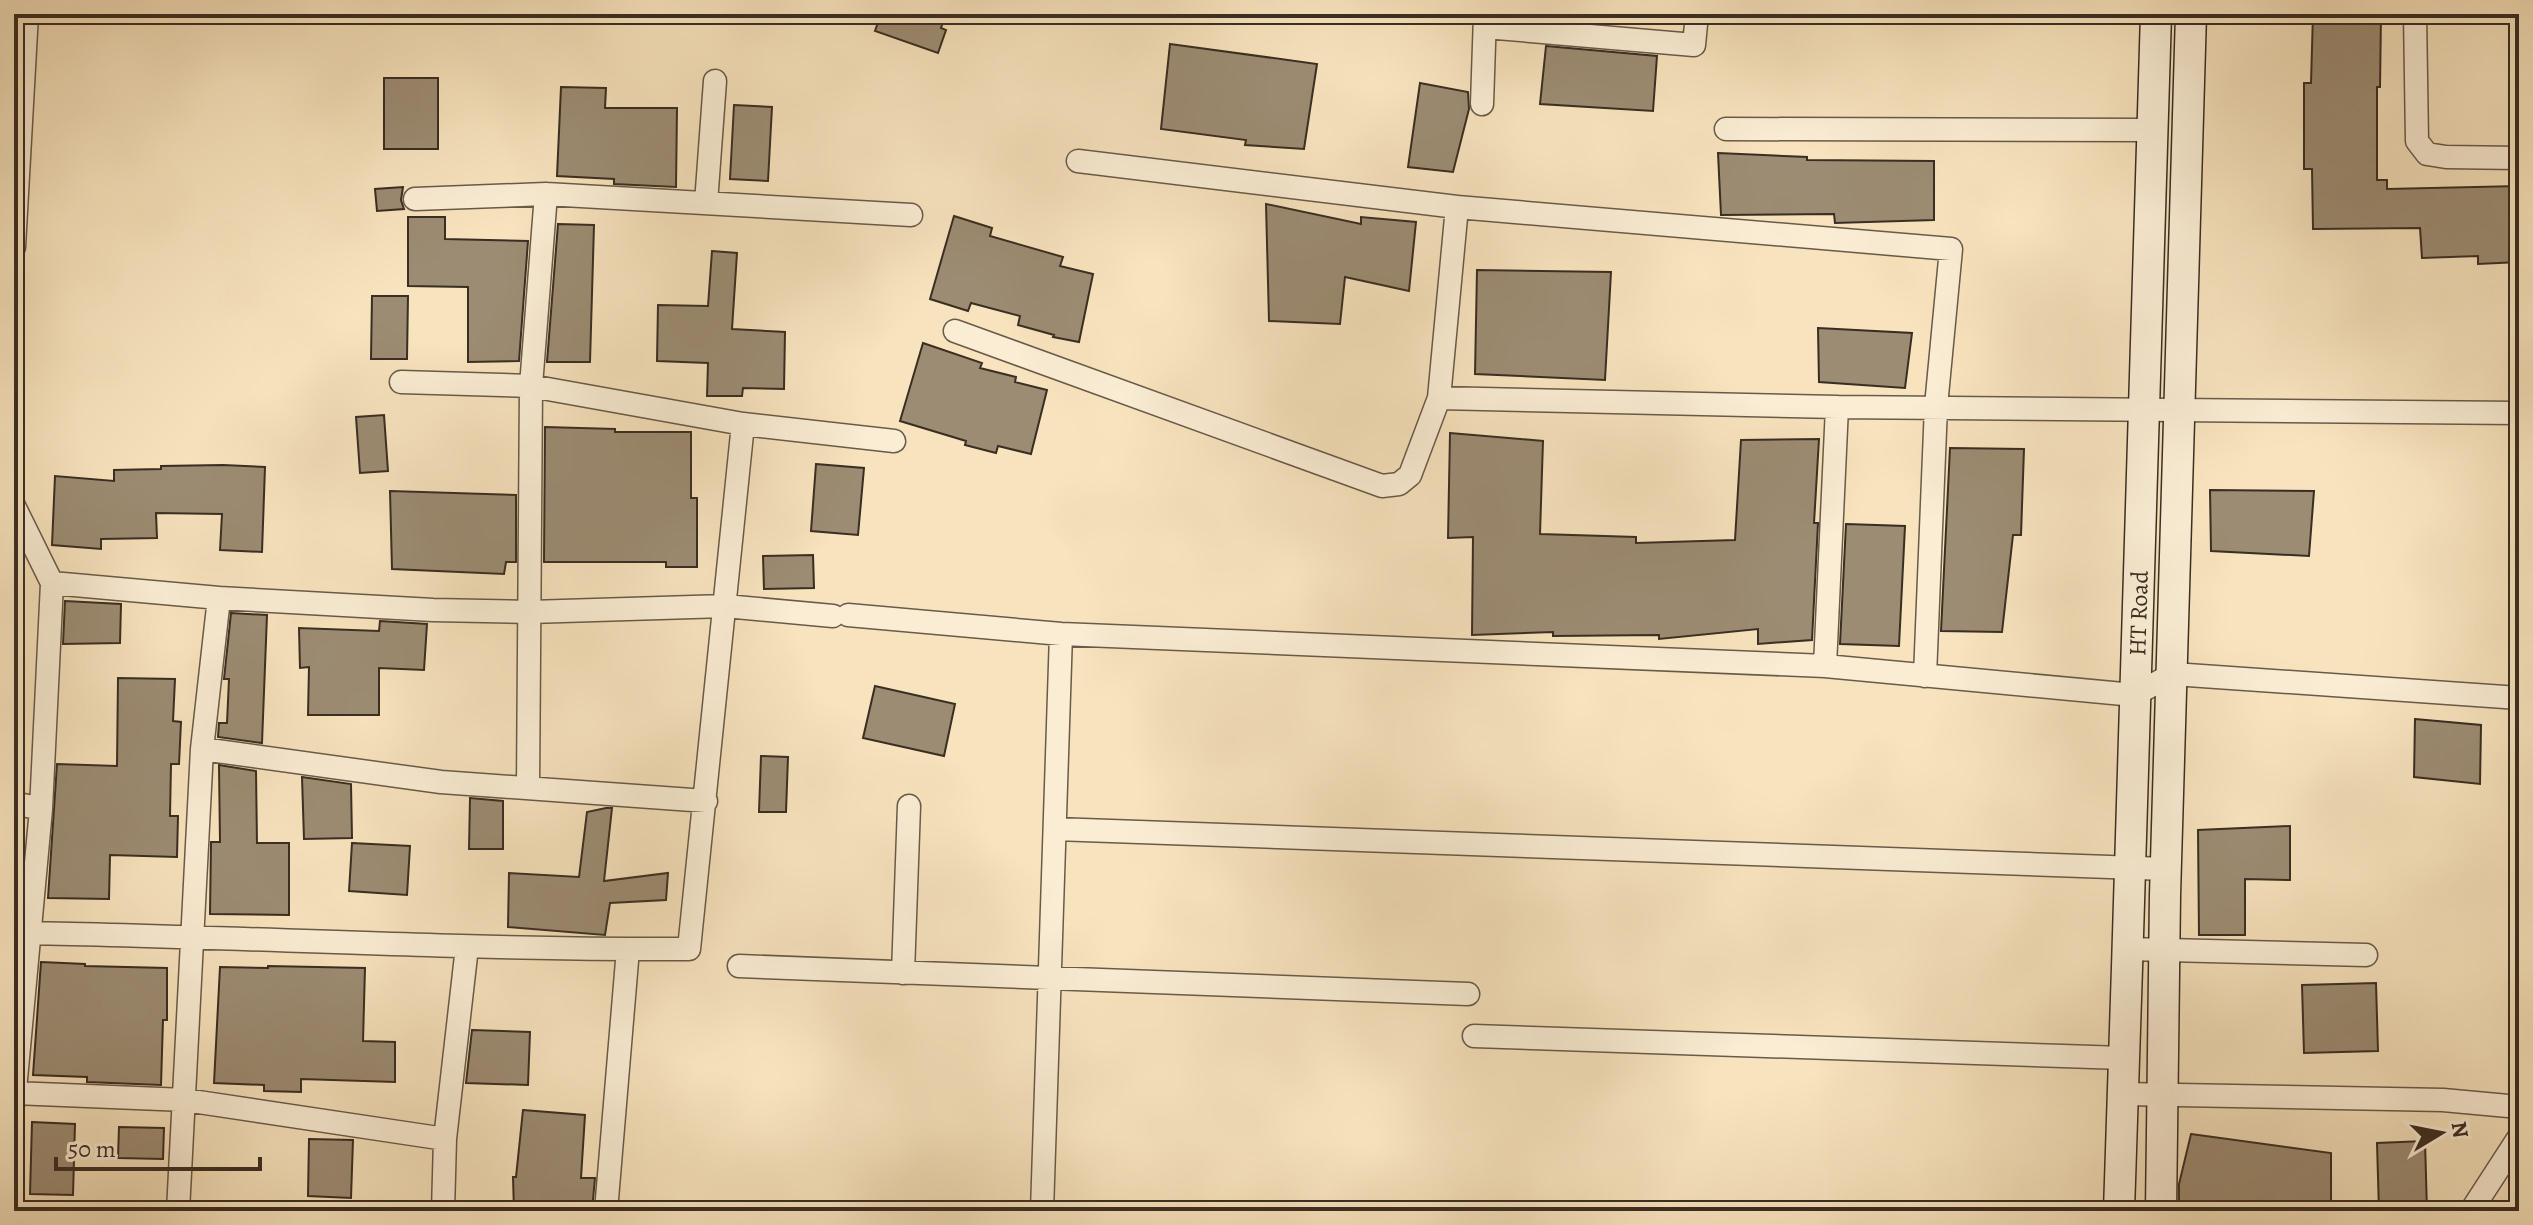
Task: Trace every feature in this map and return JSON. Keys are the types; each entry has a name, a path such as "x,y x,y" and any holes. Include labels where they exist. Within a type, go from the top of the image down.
{"street":[{"path":"14,247 27,14"},
{"path":"1482,104 1485,21 1694,45 1697,14"},
{"name":"HT Road","path":"2119,1211 2156,14"},
{"name":"HT Road","path":"2161,1211 2166,869 2191,14"},
{"path":"2415,14 2417,141 2427,154 2519,158"},
{"path":"706,203 715,81"},
{"path":"1726,129 2153,130"},
{"path":"1078,161 1457,207 1951,249 1936,406 1925,676"},
{"path":"528,788 531,386 546,194"},
{"path":"415,199 546,194 911,215"},
{"path":"955,331 1382,486 1399,484 1410,475 1439,398 1457,207"},
{"path":"401,382 531,386 743,424 894,441"},
{"path":"1439,398 1837,407 2519,413"},
{"path":"1825,666 1837,407"},
{"path":"28,933 467,947 689,949 743,424"},
{"path":"14,506 52,583 41,809 14,1101"},
{"path":"52,583 219,598 433,610 530,612 725,606 1061,634 1825,666 2134,695 2173,674 2519,698"},
{"path":"178,1211 195,936 202,749 219,598"},
{"path":"1042,1211 1061,634"},
{"path":"202,749 441,782 706,801"},
{"path":"14,803 41,809"},
{"path":"903,973 909,806"},
{"path":"1055,829 2166,869"},
{"path":"443,1211 445,1139 467,947"},
{"path":"606,1211 628,949"},
{"path":"2127,949 2366,955"},
{"path":"739,966 1468,994"},
{"path":"1474,1036 2123,1058"},
{"path":"14,1093 185,1100 445,1139"},
{"path":"2123,1094 2443,1100 2519,1107"},
{"path":"2471,1211 2519,1137"}],"building":[{"path":"881,14 946,14 941,28 946,30 938,53 875,31"},
{"path":"2313,14 2381,14 2377,180 2387,180 2387,189 2519,186 2519,262 2478,264 2478,256 2422,258 2420,228 2313,229 2312,169 2304,169 2304,83 2311,83"},
{"path":"1170,44 1317,64 1304,149 1245,145 1246,140 1161,129"},
{"path":"1546,46 1657,56 1653,111 1540,104"},
{"path":"384,78 438,78 438,149 384,149"},
{"path":"1420,83 1468,92 1469,109 1453,172 1408,167"},
{"path":"561,87 606,88 605,108 677,108 676,187 614,184 614,179 557,176"},
{"path":"734,105 772,107 768,181 730,179"},
{"path":"1718,153 1807,157 1807,160 1934,161 1934,220 1835,223 1834,214 1721,215"},
{"path":"403,187 401,200 404,209 377,211 375,189"},
{"path":"1266,204 1361,224 1361,217 1416,222 1409,291 1345,277 1340,324 1269,321"},
{"path":"954,216 992,228 990,236 1063,257 1060,266 1093,274 1079,342 1018,325 1020,316 971,303 968,311 930,299"},
{"path":"408,217 445,217 445,239 528,241 519,361 468,362 468,287 408,286"},
{"path":"558,224 594,225 590,362 547,362"},
{"path":"712,251 737,253 732,329 785,332 784,389 743,388 742,396 707,396 708,363 657,361 658,305 708,306"},
{"path":"1477,270 1611,272 1605,380 1475,374"},
{"path":"372,296 408,296 407,359 371,359"},
{"path":"1818,328 1912,333 1905,388 1819,382"},
{"path":"923,343 982,363 980,368 1016,377 1015,382 1047,390 1031,454 998,446 996,453 900,421"},
{"path":"384,415 388,471 360,473 356,417"},
{"path":"545,427 615,429 615,432 691,432 691,498 697,498 697,567 666,567 666,562 544,562"},
{"path":"1450,433 1543,441 1540,534 1636,537 1636,543 1735,540 1741,440 1819,439 1812,640 1758,644 1758,629 1659,639 1659,635 1553,636 1553,632 1472,635 1473,537 1448,538"},
{"path":"1950,448 2024,449 2021,535 2013,535 2002,632 1941,631"},
{"path":"816,464 864,468 858,535 811,531"},
{"path":"223,465 265,467 262,552 220,550 222,514 156,513 157,538 101,539 101,549 52,545 55,476 114,481 114,470"},
{"path":"2210,490 2314,491 2309,556 2211,551"},
{"path":"390,491 516,495 516,562 506,562 504,574 392,569"},
{"path":"1846,524 1905,526 1899,646 1840,644"},
{"path":"813,555 814,588 764,589 763,556"},
{"path":"65,601 121,604 120,643 63,644"},
{"path":"231,613 267,615 262,743 218,737 219,723 227,723 229,679 224,679"},
{"path":"380,621 427,624 424,670 379,668 379,715 308,715 309,667 300,668 299,628 379,631"},
{"path":"118,678 175,679 173,721 181,722 179,764 171,764 170,816 178,816 177,857 110,855 109,899 48,898 57,764 117,766"},
{"path":"875,686 955,704 944,756 863,738"},
{"path":"2415,719 2481,725 2480,784 2414,777"},
{"path":"761,756 788,757 786,812 759,812"},
{"path":"219,765 256,771 257,843 289,843 289,915 210,914 211,842 220,842"},
{"path":"302,777 351,784 352,838 304,839"},
{"path":"470,798 503,801 503,849 469,849"},
{"path":"612,808 604,881 668,873 666,900 610,903 605,935 508,927 509,873 579,877 587,812"},
{"path":"2290,826 2290,880 2245,879 2245,935 2199,935 2198,830"},
{"path":"352,843 410,846 407,895 349,891"},
{"path":"41,962 167,968 167,1020 163,1020 161,1085 87,1082 87,1077 33,1075"},
{"path":"220,967 365,968 363,1041 395,1042 395,1082 301,1079 301,1092 264,1091 264,1085 214,1083"},
{"path":"2376,983 2378,1051 2304,1053 2302,985"},
{"path":"472,1030 530,1032 528,1085 466,1083"},
{"path":"523,1110 585,1115 581,1178 595,1178 592,1211 514,1211 513,1177 516,1177"},
{"path":"32,1122 75,1124 73,1195 30,1194"},
{"path":"119,1127 164,1128 163,1159 118,1158"},
{"path":"2191,1134 2331,1153 2331,1211 2179,1211 2179,1184"},
{"path":"309,1139 353,1140 351,1198 308,1196"},
{"path":"2425,1141 2427,1211 2379,1211 2377,1143"}]}
